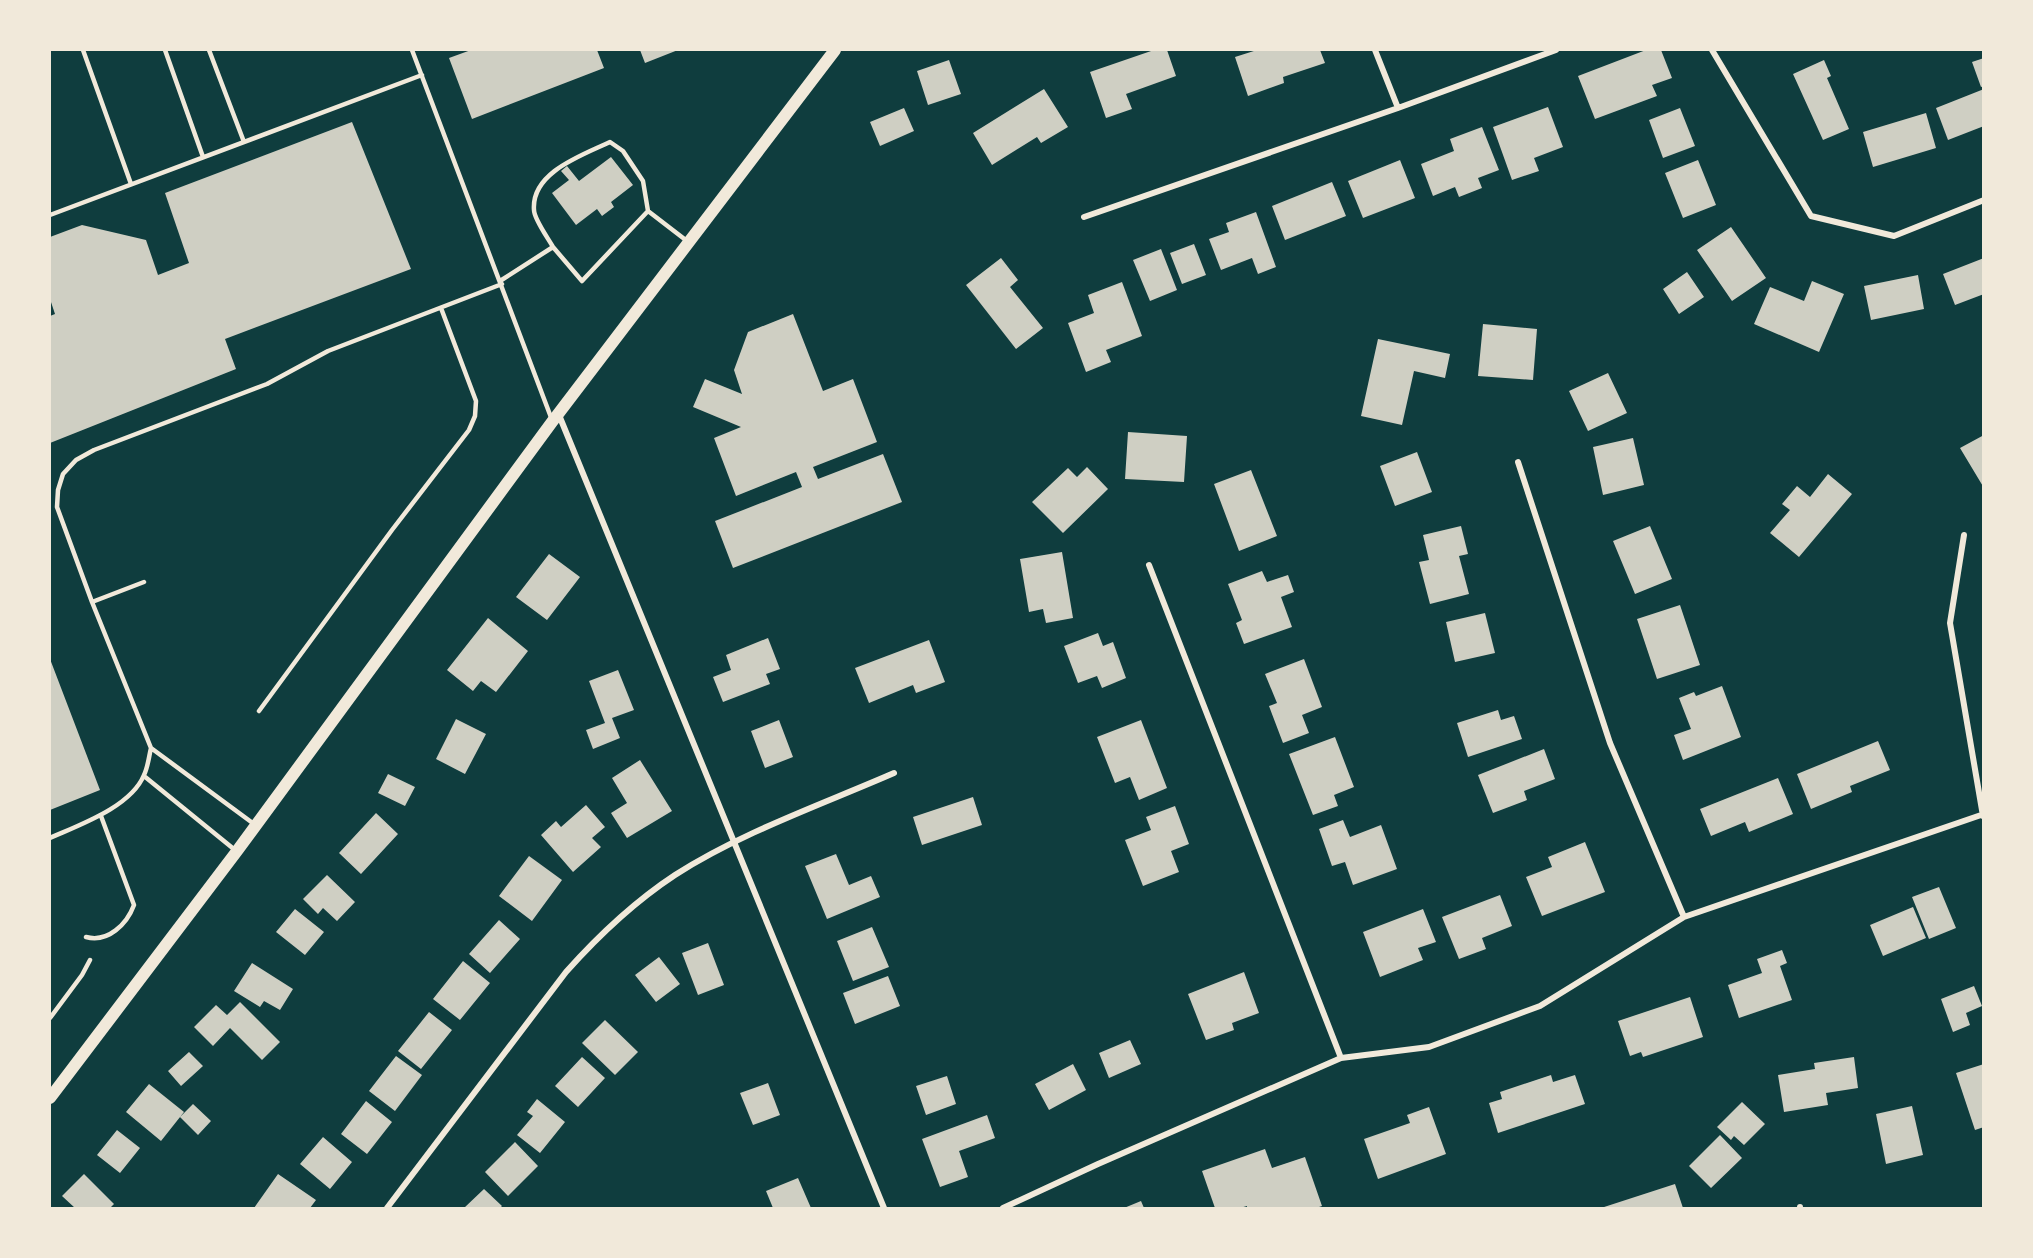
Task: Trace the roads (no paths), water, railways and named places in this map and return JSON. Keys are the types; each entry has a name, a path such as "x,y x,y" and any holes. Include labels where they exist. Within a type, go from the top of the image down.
{"main road":[{"path":"50,1098 237,851 556,418 836,50"}],"street":[{"path":"1375,50 1398,108"},
{"path":"1084,217 1398,108 1556,50"},
{"path":"1712,50 1811,216 1894,236 1983,200"},
{"path":"556,418 734,842 884,1209"},
{"path":"1518,462 1610,743 1684,917"},
{"path":"1003,1209 1098,1164 1341,1058 1429,1047 1540,1006 1684,917 1983,815 1950,623 1964,535"},
{"path":"1149,565 1341,1058"},
{"path":"387,1209 566,972 590,945 623,914 675,875 734,842 894,773"}],"lane":[{"path":"83,50 131,184"},
{"path":"165,50 203,157"},
{"path":"209,50 244,142"},
{"path":"412,50 501,283 556,418"},
{"path":"50,215 422,75"},
{"path":"648,211 582,281 553,247 533,211 536,191 554,170 610,142 623,151 643,181 648,211 689,243"},
{"path":"256,825 151,748 92,602 57,507 58,490 63,474 76,460 94,450 267,384 328,351 501,283 553,247"},
{"path":"259,711 435,472 469,430 475,416 476,401 441,308"},
{"path":"92,602 144,582"},
{"path":"50,838 101,816 121,802 144,776 151,748"},
{"path":"144,776 237,851"},
{"path":"86,938 96,940 108,935 130,916 134,905 101,816"},
{"path":"50,1018 82,975 90,960"}]}
